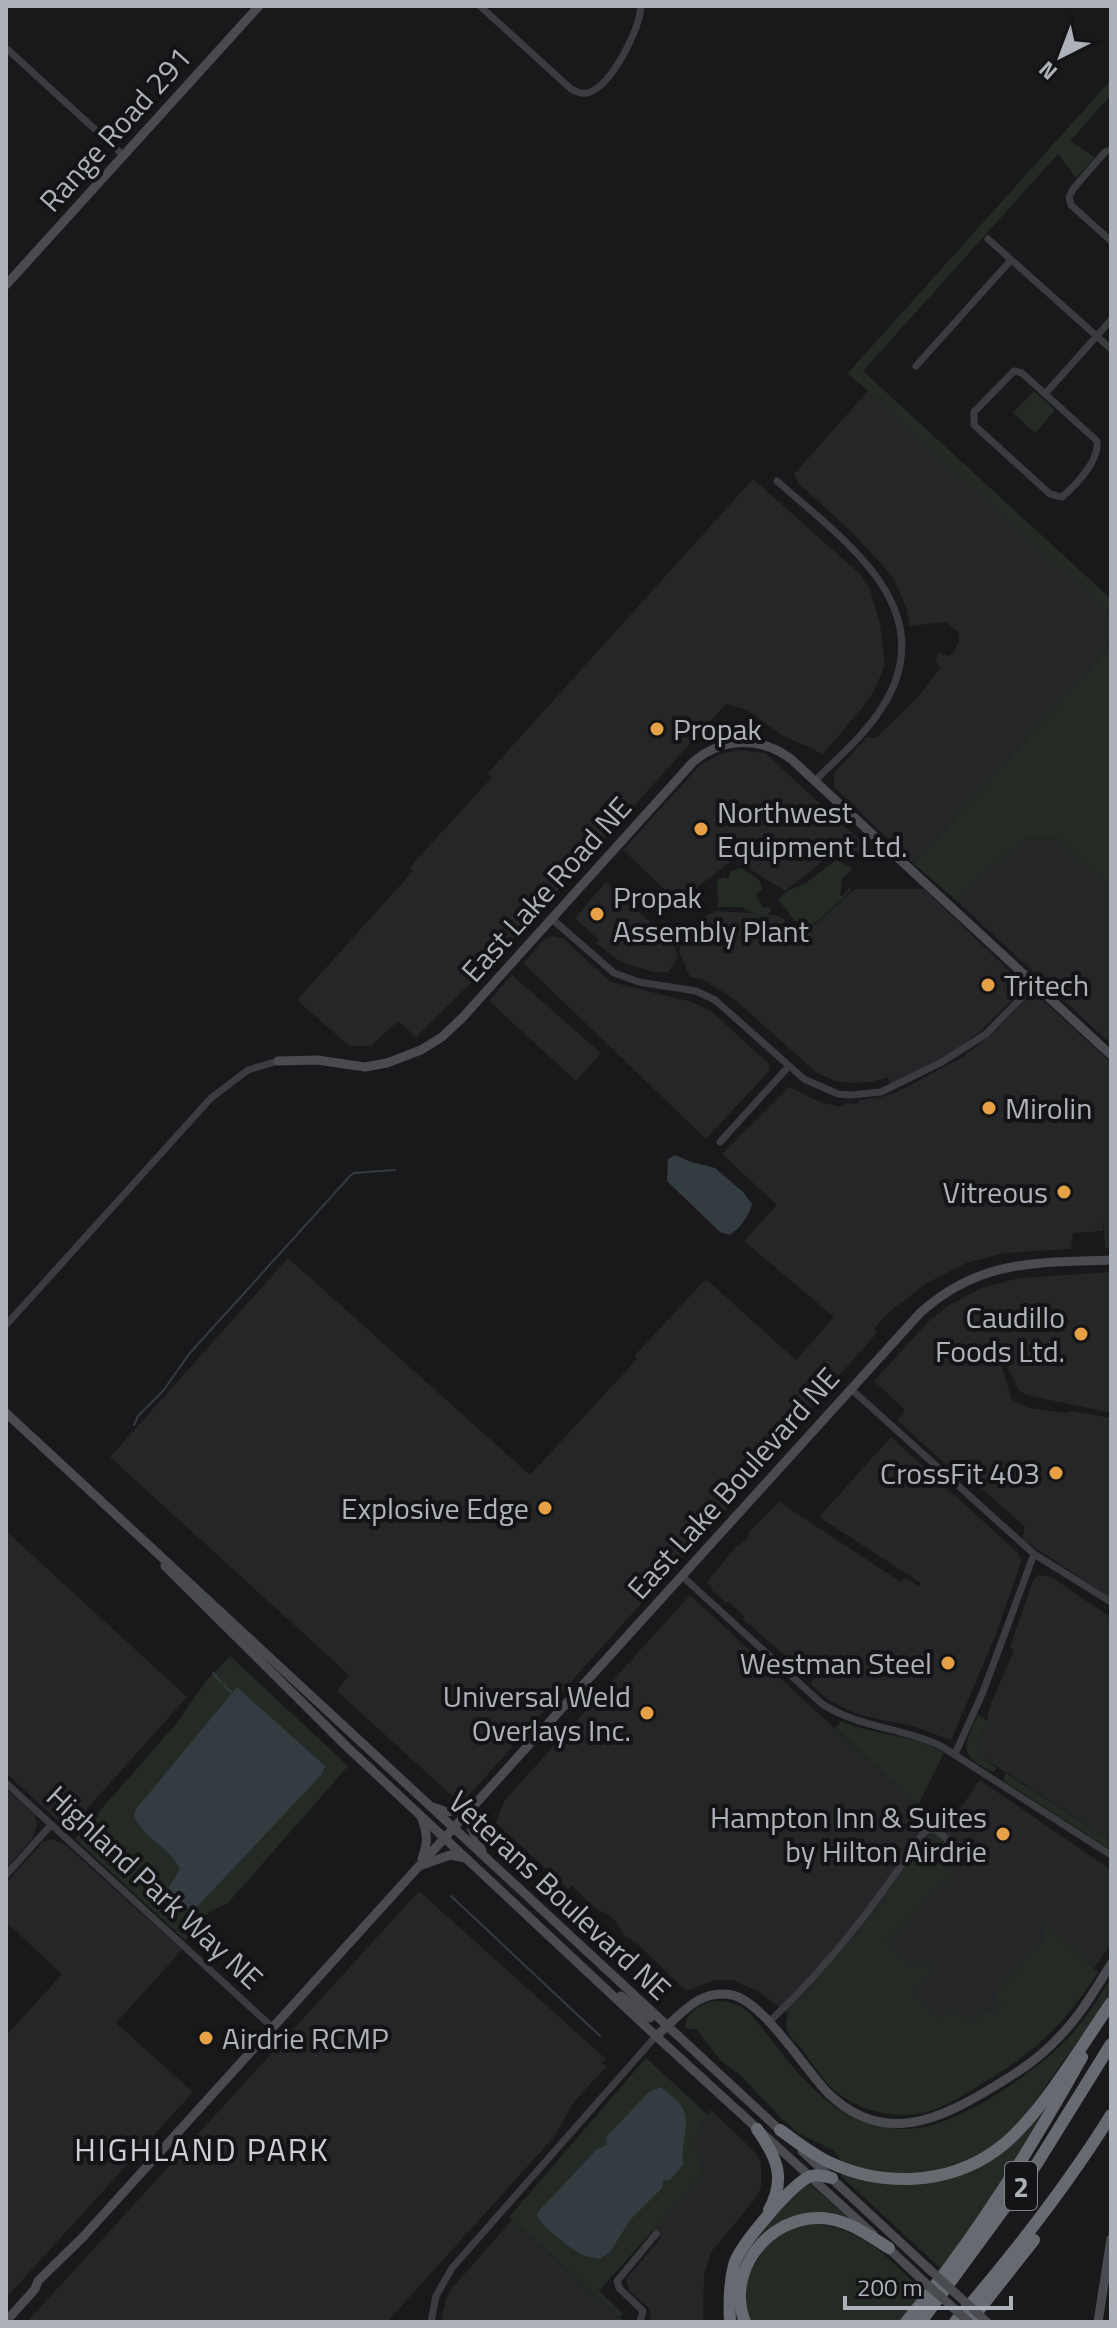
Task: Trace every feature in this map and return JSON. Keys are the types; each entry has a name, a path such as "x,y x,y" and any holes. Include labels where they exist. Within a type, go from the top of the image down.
{"highway":[{"path":"780,2130 829,2162 867,2176 914,2179 971,2165 995,2151 1018,2131 1111,2004"},
{"path":"906,2322 1001,2194 1033,2144 1111,2004"},
{"name":"2","path":"921,2322 1036,2165 1111,2044"},
{"name":"2","path":"955,2322 1023,2242 1111,2115"},
{"path":"969,2322 1043,2228 1111,2125"},
{"path":"730,2322 730,2282 735,2263 772,2204 780,2178 772,2151 757,2129"},
{"path":"757,2229 803,2181 811,2176 832,2178"},
{"path":"745,2322 740,2298 746,2265 771,2233 787,2224 805,2219 840,2221 889,2248"}],"main road":[{"name":"Range Road 291","path":"6,285 259,6"},
{"name":"East Lake Road NE","path":"278,1061 317,1060 365,1067 402,1060 453,1028 693,762 709,751 731,743 762,744 783,753 1111,1055"},
{"name":"East Lake Boulevard NE","path":"10,2320 35,2289 49,2278 51,2271 920,1313 960,1284 1006,1267 1111,1260"},
{"name":"Veterans Boulevard NE","path":"6,1413 987,2322"},
{"name":"Veterans Boulevard NE","path":"101,1501 345,1745 656,2036 969,2322"},
{"path":"428,1806 446,1812 472,1809 471,1827 486,1859"},
{"path":"419,1813 427,1830 428,1841 419,1866"},
{"path":"419,1866 450,1855 469,1859"},
{"path":"656,2036 692,2003 715,1994 736,1996 745,2000 769,2022 828,2093 847,2107 885,2122 925,2121 963,2105 1024,2068 1049,2048 1077,2017 1111,1964"},
{"path":"586,1970 667,2027"},
{"path":"1098,2322 1111,2239"}],"street":[{"path":"480,6 571,89 582,94 592,92 616,66 634,34 641,6"},
{"path":"6,48 123,155"},
{"path":"1111,150 1096,162 1069,197 1071,205 1111,241"},
{"path":"988,239 1111,349"},
{"path":"916,366 1011,260"},
{"path":"1045,394 1111,320"},
{"path":"1014,371 1022,373 1045,394 1098,444 1088,467 1062,497 1050,494 976,428 972,420 974,412 1014,371"},
{"path":"777,481 877,573 895,606 900,626 900,663 890,694 868,726 815,781"},
{"path":"552,919 614,973 639,982 696,991 715,1000 788,1067 804,1079 838,1094 881,1092 964,1050 998,1022 1035,984"},
{"name":"East Lake Road NE","path":"6,1325 211,1098 248,1070 278,1061"},
{"path":"720,1142 788,1067"},
{"path":"851,1389 1034,1554 1111,1602"},
{"path":"955,1754 983,1692 1034,1554"},
{"path":"682,1576 821,1703 847,1718 911,1733 955,1754 1111,1855"},
{"name":"Highland Park Way NE","path":"6,1783 272,2027"},
{"path":"6,1875 51,1825"},
{"path":"769,2022 801,1991 868,1913 926,1830 934,1828 954,1845"},
{"path":"431,2322 436,2296 452,2268 656,2036"},
{"path":"640,2322 643,2311 619,2288 617,2281 656,2234"}],"shaded area":[{"path":"1111,80 1111,95 1070,141 1095,157 1076,178 1058,154 863,371 1111,599 1111,613 848,373"},
{"path":"868,391 1111,613 1111,645 914,864 834,787 834,773 867,737 876,738 918,697 941,667 935,661 938,653 949,656 953,653 959,642 959,633 946,622 910,626 906,607 893,577 853,533 798,483 794,474"},
{"path":"1034,391 1055,410 1035,433 1013,413"},
{"path":"753,479 861,575 870,589 880,624 885,665 874,691 862,708 822,755 785,737 745,709 726,704 502,952 416,1037 398,1021 371,1046 349,1046 297,1000 413,871 410,867 492,777 488,773"},
{"path":"1111,645 1111,888 1060,840 1028,838 996,862 957,901 914,864"},
{"path":"738,750 765,753 874,853 837,850 785,891 734,859 678,902 623,850 701,764"},
{"path":"1028,838 1060,840 1111,888 1111,1044 957,901 996,862"},
{"path":"836,860 852,868 842,878 840,895 843,896 850,887 850,892 811,927 795,921 778,899"},
{"path":"741,868 760,882 762,889 756,895 762,907 770,908 766,915 741,907 718,907 717,880 723,877 728,879 731,871"},
{"path":"606,882 673,943 678,957 668,972 653,972 621,962 596,943 599,940 575,918"},
{"path":"855,889 924,889 1018,979 1019,991 1014,998 978,1033 953,1052 891,1084 888,1077 850,1083 817,1073 734,999 704,980 690,977 679,951 682,943 704,926 701,918 716,911 775,915 784,919 787,939 794,933 800,938"},
{"path":"546,938 562,938 611,982 692,1002 711,1011 768,1063 770,1070 706,1139 523,963"},
{"path":"512,975 601,1053 576,1081 489,1001"},
{"path":"1032,998 1043,1000 1111,1063 1111,1247 1105,1248 1103,1216 1103,1231 1073,1233 1071,1249 1004,1253 966,1263 927,1283 890,1311 874,1329 877,1333 772,1451 755,1477 461,1804 337,1691 349,1675 110,1457 288,1258 530,1475 706,1279 796,1360 834,1317 744,1241 777,1205 722,1154 788,1088 840,1107 897,1092 963,1057 1024,1001"},
{"path":"675,1155 715,1168 752,1204 744,1221 730,1235 720,1232 667,1181 668,1159"},
{"path":"1111,1272 1111,1413 1026,1395 1019,1390 1002,1357 999,1358 1012,1400 1029,1408 1111,1418 1111,1598 1022,1539 1025,1527 955,1465 951,1469 897,1420 905,1410 874,1381 928,1322 948,1306 981,1288 1020,1278"},
{"path":"891,1437 1019,1554 1021,1562 995,1637 951,1740 912,1726 859,1715 828,1700 810,1684 828,1662 822,1658 807,1675 744,1620 744,1616 729,1602 726,1603 707,1582 779,1502 901,1582 905,1578 918,1586 921,1583 819,1517"},
{"path":"6,1531 187,1697 68,1830 6,1773"},
{"path":"1038,1575 1052,1577 1111,1618 1111,1841 970,1749 987,1725 989,1709 1014,1650 1010,1647 1033,1581"},
{"path":"690,1595 945,1830 980,1780 1111,1870 1110,1945 1094,1968 1087,1963 1016,2053 797,2020 759,1992 733,1980 715,1980 686,1991 638,1944 625,1936 613,1918 595,1908 572,1886 568,1889 496,1823 504,1801"},
{"path":"230,1656 348,1766 228,1903 209,1912 185,1940 75,1839 177,1723 205,1682"},
{"path":"237,1687 325,1766 322,1774 196,1908 183,1909 168,1895 167,1890 180,1869 176,1861 138,1824 134,1816 136,1809"},
{"path":"978,1715 992,1724 991,1727 987,1724 974,1744 979,1748 976,1753 997,1768 993,1772 974,1760 967,1749 969,1735"},
{"path":"841,1721 932,1746 944,1753 918,1805 835,1728"},
{"path":"1005,1773 1111,1841 1111,1847 1108,1848 1004,1781"},
{"path":"6,1789 35,1815 37,1825 32,1839 6,1869"},
{"path":"933,1832 949,1847 952,1877 944,1885 941,1883 886,1943 916,1968 934,1962 936,1965 913,1993 941,2019 952,2007 972,2024 986,2009 994,2015 1002,2007 995,1996 1045,1938 1043,1923 1098,1972 1062,2021 1035,2047 1004,2070 935,2110 893,2115 859,2106 834,2090 791,2038 786,2024 790,2011 875,1913 927,1836"},
{"path":"52,1839 67,1846 182,1950 116,2023 193,2092 6,2298 6,2036 62,1974 6,1922 6,1883 43,1842"},
{"path":"419,1891 606,2059 602,2063 606,2067 574,2102 554,2137 387,2322 27,2322"},
{"path":"1111,1978 1111,1995 1022,2119 998,2143 970,2160 944,2170 916,2175 883,2174 844,2165 833,2150 798,2133 782,2119 740,2075 721,2061 697,2030 685,2028 687,2017 709,2002 726,2002 742,2007 798,2073 841,2111 879,2126 918,2128 936,2124 977,2106 1038,2065 1074,2031"},
{"path":"646,2058 707,2114 697,2130 694,2143 703,2174 599,2291 623,2314 620,2317 509,2217"},
{"path":"660,2087 681,2105 685,2113 683,2165 670,2180 663,2180 663,2187 630,2220 610,2252 600,2259 584,2256 542,2224 537,2216 539,2211 597,2149 607,2145 608,2135 649,2092"},
{"path":"1055,2098 958,2248 940,2268 841,2176 842,2172 874,2181 971,2169"},
{"path":"711,2110 754,2151 761,2163 761,2187 755,2199 711,2252 704,2276 703,2322 650,2322 651,2312 629,2291 626,2279 661,2238 653,2230 703,2174 694,2150 694,2134 698,2124"},
{"path":"810,2184 852,2221 805,2215 747,2255 741,2322 734,2322 736,2285 743,2259 758,2236 791,2198"},
{"path":"512,2220 624,2321 441,2322 452,2288"},
{"path":"805,2223 842,2229 858,2236 886,2256 925,2294 901,2322 749,2322 745,2303 746,2279 769,2240"}],"waterway":[{"path":"134,1425 189,1354 350,1176 354,1173 395,1170"},
{"path":"213,1673 221,1682"},
{"path":"224,1685 231,1692"},
{"path":"451,1896 600,2036"}],"place":[{"name":"Propak","path":"657,729"},
{"name":"Northwest Equipment Ltd.","path":"701,829"},
{"name":"Propak Assembly Plant","path":"597,914"},
{"name":"Tritech","path":"988,985"},
{"name":"Mirolin","path":"989,1108"},
{"name":"Vitreous","path":"1064,1192"},
{"name":"Caudillo Foods Ltd.","path":"1081,1334"},
{"name":"CrossFit 403","path":"1056,1473"},
{"name":"Explosive Edge","path":"545,1508"},
{"name":"Westman Steel","path":"948,1663"},
{"name":"Universal Weld Overlays Inc.","path":"647,1713"},
{"name":"Hampton Inn & Suites by Hilton Airdrie","path":"1003,1834"},
{"name":"Airdrie RCMP","path":"206,2038"}],"district":[{"name":"HIGHLAND PARK","path":"202,2149"}]}
